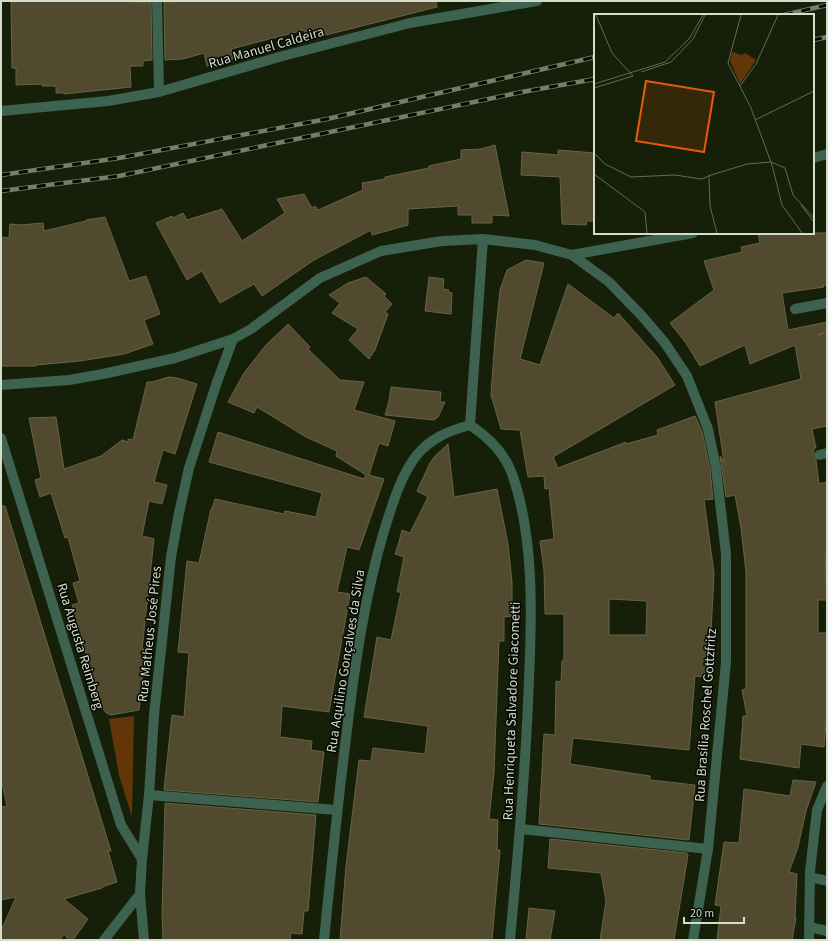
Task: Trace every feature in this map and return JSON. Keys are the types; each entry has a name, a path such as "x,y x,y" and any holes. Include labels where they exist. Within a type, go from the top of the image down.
{"street":[{"path":"157,1 159,92"},
{"name":"Rua Manuel Caldeira","path":"1,111 108,101 159,92 279,57 410,23 537,1"},
{"path":"814,158 827,154"},
{"path":"1,385 69,380 103,374 175,358 233,339 251,329 320,278 381,251 442,241 483,238 535,244 572,255 688,234"},
{"path":"470,425 483,238"},
{"name":"Rua Brasília Roschel Gottzfritz","path":"572,255 609,282 642,316 665,343 687,376 708,430 716,468 726,561 726,662 708,849 693,940"},
{"path":"795,309 827,303"},
{"name":"Rua Matheus José Pires","path":"144,940 140,894 142,859 149,795 156,699 171,558 189,468 217,382 233,339"},
{"name":"Rua Aquilino Gonçalves da Silva","path":"324,940 336,810 353,683 364,616 376,557 403,478 416,456 437,437 470,425"},
{"name":"Rua Henriqueta Salvadore Giacometti","path":"470,425 484,435 500,451 512,473 523,516 528,551 531,625 527,731 521,829 510,940"},
{"name":"Rua Augusta Reimberg","path":"1,438 121,825 142,859"},
{"path":"809,940 810,877 817,810 827,786"},
{"path":"149,795 336,810"},
{"path":"521,829 708,849"},
{"path":"810,877 827,881"},
{"path":"104,940 140,894"},
{"path":"809,927 827,931"}],"shaded area":[{"path":"134,716 132,817 119,775 109,719"}],"building":[{"path":"11,1 151,2 152,60 143,61 143,66 130,66 131,87 64,94 56,93 56,86 42,86 42,84 16,85 16,68 12,68"},
{"path":"436,1 437,7 306,40 304,30 231,49 233,59 207,66 204,53 183,59 165,60 164,2"},
{"path":"495,145 509,216 492,215 492,223 472,223 472,215 458,215 458,206 408,209 408,225 372,235 371,230 314,260 262,296 254,284 220,303 202,271 187,280 156,223 172,216 173,218 183,213 187,220 222,209 242,241 285,213 277,199 304,194 312,208 315,206 318,210 363,190 362,183 385,179 385,177 429,168 429,166 461,159 461,150 481,149"},
{"path":"558,150 594,153 594,221 587,221 586,225 562,224 560,177 521,175 522,152 558,155"},
{"path":"105,217 129,281 146,276 160,314 144,320 153,344 124,354 80,361 36,366 1,366 1,237 9,238 10,224 21,225 43,223 44,231 86,220"},
{"path":"827,233 827,285 823,285 824,287 782,293 788,330 827,322 827,331 818,335 827,333 827,426 812,429 816,448 814,448 813,456 816,460 819,484 827,482 827,550 825,550 827,600 818,600 818,633 827,633 827,711 824,747 801,744 799,768 740,759 743,716 747,716 742,690 746,689 746,572 741,528 735,495 726,497 720,456 724,462 715,402 801,379 795,345 750,364 745,345 700,366 686,343 670,323 714,290 704,261 742,252 741,247 760,243 758,234"},
{"path":"526,260 544,263 520,359 540,365 568,284 614,318 618,313 657,357 675,385 553,457 558,468 626,442 626,444 658,435 657,430 695,416 702,431 710,469 713,499 704,500 714,573 711,632 706,677 695,676 689,750 573,738 570,764 650,776 650,780 695,785 689,840 539,824 544,734 555,735 556,681 561,682 562,661 564,661 564,614 545,614 544,570 540,541 554,539 549,488 545,489 544,476 528,477 520,430 501,429 491,395 500,290 507,270","holes":["609,599 647,601 646,635 609,635"]},
{"path":"366,277 386,294 384,296 392,304 385,312 388,314 375,350 369,359 349,340 358,329 332,313 340,303 329,295 348,283"},
{"path":"429,277 444,279 443,289 449,290 448,292 452,293 451,314 425,311"},
{"path":"288,324 310,347 308,349 340,380 364,382 354,410 395,421 388,446 379,443 369,475 384,479 359,550 347,547 337,592 350,594 329,712 282,706 280,737 312,741 311,750 324,752 318,802 164,790 172,715 184,717 189,653 178,652 187,561 199,563 211,509 215,499 284,514 285,511 316,517 322,493 209,462 218,432 364,479 366,475 336,456 337,451 306,437 257,407 254,413 228,402 244,373 266,345"},
{"path":"169,377 197,384 175,454 163,450 154,482 167,485 162,504 149,501 142,536 154,539 142,649 145,649 139,710 111,715 106,713 102,707 72,605 79,603 73,583 80,581 68,537 65,538 51,493 40,497 35,480 41,478 29,418 56,417 64,469 101,456 122,440 128,442 128,439 133,440 147,382"},
{"path":"391,387 441,392 440,402 445,402 438,417 434,420 385,415"},
{"path":"448,444 454,497 497,489 508,544 512,582 512,616 504,617 504,641 499,641 494,773 489,819 498,820 497,850 500,850 492,940 340,940 346,866 359,760 371,761 373,748 425,754 428,726 364,717 377,637 391,640 401,592 397,592 404,557 395,554 402,530 410,533 428,497 417,491 430,463"},
{"path":"1,506 5,506 111,851 108,851 117,882 64,899 88,919 73,940 69,940 64,934 60,940 1,940 1,931 16,897 1,900 1,807 7,806 1,778"},
{"path":"793,780 816,782 806,811 798,847 789,872 797,874 796,918 792,940 717,940 721,906 715,905 724,842 739,843 744,789 790,796"},
{"path":"165,803 316,815 308,911 304,911 302,934 291,933 290,940 163,940 162,915"},
{"path":"550,839 687,853 688,855 674,940 600,940 606,901 601,873 548,868"},
{"path":"529,908 555,911 550,940 526,940"}],"railway":[{"path":"788,14 827,5"},
{"path":"814,40 827,37"},
{"path":"1,175 119,158 327,119 594,57"},
{"path":"1,191 119,176 522,92 594,79"}]}
